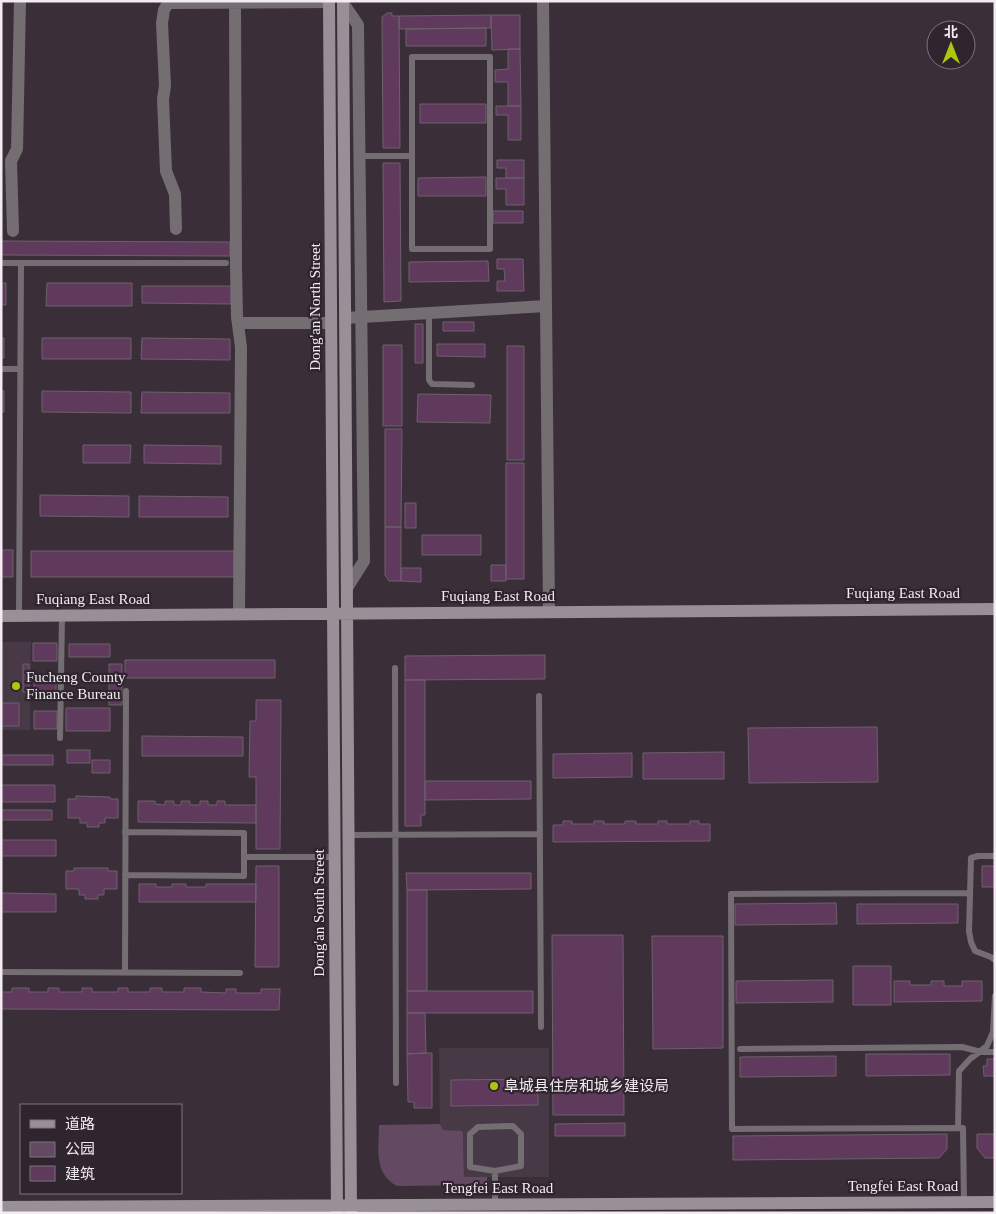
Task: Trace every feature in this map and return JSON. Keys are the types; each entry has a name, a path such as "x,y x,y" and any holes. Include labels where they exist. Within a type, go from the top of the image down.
{"main road":[{"name":"Dong'an North Street","path":"329,1 333,614"},
{"name":"Dong'an North Street","path":"343,2 347,614"},
{"name":"Fuqiang East Road","path":"1,616 995,609"},
{"name":"Dong'an South Street","path":"333,614 337,1209"},
{"name":"Dong'an South Street","path":"347,614 351,1209"},
{"name":"Tengfei East Road","path":"1,1207 351,1209 495,1204 995,1202"}],"street":[{"path":"12,232 11,161 17,149 20,1"},
{"path":"176,229 175,194 166,170 163,99 165,86 162,23 164,10 168,3 329,1"},
{"path":"543,1 549,612"},
{"path":"236,2 236,267 241,348 239,614"},
{"path":"343,2 358,25 364,561 347,588"},
{"path":"345,318 546,306"},
{"path":"238,323 331,323"}],"lane":[{"path":"412,57 490,57 490,249 412,249 412,156 412,57"},
{"path":"359,156 412,156"},
{"path":"1,263 226,263"},
{"path":"19,616 21,263"},
{"path":"429,313 429,380 432,384 472,384"},
{"path":"1,368 20,369"},
{"path":"60,738 62,616"},
{"path":"394,668 396,1083"},
{"path":"125,972 126,691"},
{"path":"539,696 541,1028"},
{"path":"125,832 244,833 244,876 125,875"},
{"path":"349,835 540,834"},
{"path":"995,856 970,858 970,942 975,951 995,960"},
{"path":"244,857 335,858"},
{"path":"964,1202 963,1128 732,1130 731,894 970,893"},
{"path":"1,972 240,973"},
{"path":"958,1128 959,1071 970,1059 987,1046 992,1032 995,996"},
{"path":"740,1049 962,1047 981,1052 995,1052"},
{"path":"513,1126 521,1134 521,1166 495,1170 470,1167 470,1134 478,1127 513,1126"},
{"path":"495,1170 495,1204"}],"shaded area":[{"name":"Fucheng County Finance Bureau","path":"1,642 31,642 30,730 1,730"},
{"name":"阜城县住房和城乡建设局","path":"439,1048 549,1048 549,1177 464,1177 463,1134 455,1131 443,1131 440,1124"}],"green space":[{"path":"440,1124 443,1130 462,1131 464,1177 487,1177 487,1185 397,1186 389,1181 384,1174 379,1159 379,1125"}],"building":[{"path":"387,13 392,13 392,16 399,16 400,148 383,148 382,17"},
{"path":"491,15 520,15 520,49 492,50"},
{"path":"491,15 491,28 399,29 399,16"},
{"path":"486,28 486,46 406,46 406,29"},
{"path":"508,49 520,49 521,106 508,106 508,82 495,82 495,70 508,69"},
{"path":"420,104 486,104 486,123 420,123"},
{"path":"496,106 521,106 521,140 508,140 508,115 496,115"},
{"path":"497,160 524,160 524,178 506,178 506,168 497,168"},
{"path":"383,163 400,163 401,301 384,302"},
{"path":"486,177 486,196 418,196 418,178"},
{"path":"496,178 524,178 524,205 506,205 506,189 496,189"},
{"path":"493,211 523,211 523,223 493,223"},
{"path":"1,241 230,242 230,256 1,255"},
{"path":"497,259 523,259 524,291 497,291 497,281 505,281 504,269 497,269"},
{"path":"488,261 489,281 409,282 409,262"},
{"path":"1,283 6,283 6,305 1,305"},
{"path":"47,283 132,283 132,306 46,306"},
{"path":"142,286 231,286 231,304 142,303"},
{"path":"443,322 474,322 474,331 443,331"},
{"path":"415,324 423,324 423,363 415,363"},
{"path":"1,338 4,338 4,358 1,358"},
{"path":"42,338 131,338 131,359 42,359"},
{"path":"142,338 230,339 230,360 141,359"},
{"path":"437,344 485,344 485,357 437,356"},
{"path":"383,345 402,345 402,426 383,426"},
{"path":"507,346 524,346 524,460 507,460"},
{"path":"1,391 4,391 4,412 1,412"},
{"path":"42,391 131,392 131,413 42,412"},
{"path":"142,392 230,393 230,413 141,413"},
{"path":"418,394 491,395 490,423 417,422"},
{"path":"385,429 402,429 401,527 385,527"},
{"path":"83,445 131,445 130,463 83,463"},
{"path":"144,445 221,446 221,464 144,463"},
{"path":"506,463 524,463 524,579 506,579"},
{"path":"40,495 129,496 129,517 40,516"},
{"path":"139,496 228,497 228,517 139,517"},
{"path":"405,503 416,503 416,528 405,528"},
{"path":"385,527 401,527 401,581 389,581 385,575"},
{"path":"422,535 481,535 481,555 422,555"},
{"path":"1,550 13,550 13,577 1,577"},
{"path":"31,551 234,551 234,577 31,577"},
{"path":"491,565 506,565 506,581 491,581"},
{"path":"401,568 421,568 421,582 401,581"},
{"path":"33,643 57,643 57,661 33,661"},
{"path":"69,644 110,644 110,657 69,657"},
{"path":"545,655 545,679 405,680 405,656"},
{"path":"125,660 275,660 275,678 125,678"},
{"path":"23,664 29,664 29,692 23,692"},
{"path":"109,664 122,664 122,705 109,705"},
{"path":"34,675 56,676 56,693 34,693"},
{"path":"405,680 425,680 425,815 421,815 421,826 405,826"},
{"path":"256,700 281,700 280,849 256,849 256,777 249,777 250,721 256,721"},
{"path":"1,703 19,703 19,726 1,726"},
{"path":"66,708 110,708 110,731 66,731"},
{"path":"34,711 57,711 57,729 34,729"},
{"path":"877,727 878,782 749,783 748,728"},
{"path":"142,736 243,737 243,756 142,756"},
{"path":"67,750 90,750 90,763 67,763"},
{"path":"724,752 724,779 643,779 643,753"},
{"path":"632,753 632,777 553,778 553,754"},
{"path":"1,755 53,755 53,765 1,765"},
{"path":"92,760 110,760 110,773 92,773"},
{"path":"425,781 531,781 531,799 425,800"},
{"path":"1,785 55,785 55,802 1,802"},
{"path":"76,796 118,799 118,818 105,818 105,823 99,823 99,827 87,827 87,823 80,823 80,818 68,818 68,799 76,799"},
{"path":"138,801 155,801 155,804 165,805 165,801 174,801 174,805 181,805 181,801 190,801 190,805 200,805 200,801 208,801 208,805 217,805 217,801 225,801 225,805 256,805 256,823 138,822"},
{"path":"1,810 52,810 52,820 1,820"},
{"path":"563,821 572,821 572,824 594,824 594,821 604,821 604,824 625,824 625,821 636,821 636,824 658,824 658,821 667,821 667,824 690,824 690,821 699,821 699,824 710,824 710,841 553,842 553,825 563,825"},
{"path":"1,840 56,840 56,856 1,856"},
{"path":"256,866 279,866 279,967 255,967"},
{"path":"982,866 995,866 995,887 982,887"},
{"path":"74,868 108,868 108,871 117,871 117,889 104,889 104,895 98,895 98,899 85,899 85,895 79,895 79,889 66,889 66,871 74,871"},
{"path":"406,873 531,873 531,889 407,890"},
{"path":"139,884 156,884 156,887 172,887 172,884 186,884 186,887 206,887 206,884 256,884 256,902 139,902"},
{"path":"407,890 427,890 427,991 407,991"},
{"path":"1,893 56,894 56,912 1,912"},
{"path":"836,903 837,924 735,925 735,904"},
{"path":"857,904 958,904 958,923 857,924"},
{"path":"552,935 623,935 624,1115 553,1115"},
{"path":"652,936 723,936 723,1048 653,1049"},
{"path":"853,966 891,966 891,1005 853,1005"},
{"path":"833,980 833,1002 736,1003 736,981"},
{"path":"894,981 910,981 910,985 931,985 931,981 944,981 944,986 962,986 962,981 982,981 982,1001 894,1002"},
{"path":"12,988 29,988 29,992 48,992 48,988 59,988 59,992 82,992 82,988 92,988 92,992 118,992 118,988 128,988 128,992 150,992 150,988 162,988 162,992 184,992 184,988 201,988 201,992 226,993 226,989 236,989 236,993 261,993 261,989 280,989 279,1010 1,1009 1,992 12,992"},
{"path":"407,991 533,991 533,1013 407,1013"},
{"path":"407,1013 425,1013 426,1053 407,1054"},
{"path":"432,1053 432,1108 414,1108 414,1102 408,1102 407,1054"},
{"path":"866,1054 950,1054 950,1075 866,1076"},
{"path":"836,1056 836,1076 740,1077 740,1057"},
{"path":"987,1059 995,1059 995,1076 984,1076 983,1066 987,1066"},
{"path":"538,1079 538,1105 451,1106 451,1080"},
{"path":"625,1123 625,1136 555,1136 555,1124"},
{"path":"947,1134 947,1149 939,1158 733,1160 733,1136"},
{"path":"977,1134 995,1134 995,1158 985,1158 977,1148"}],"place":[{"name":"Fucheng County Finance Bureau","path":"16,686"},
{"name":"阜城县住房和城乡建设局","path":"494,1086"}]}
